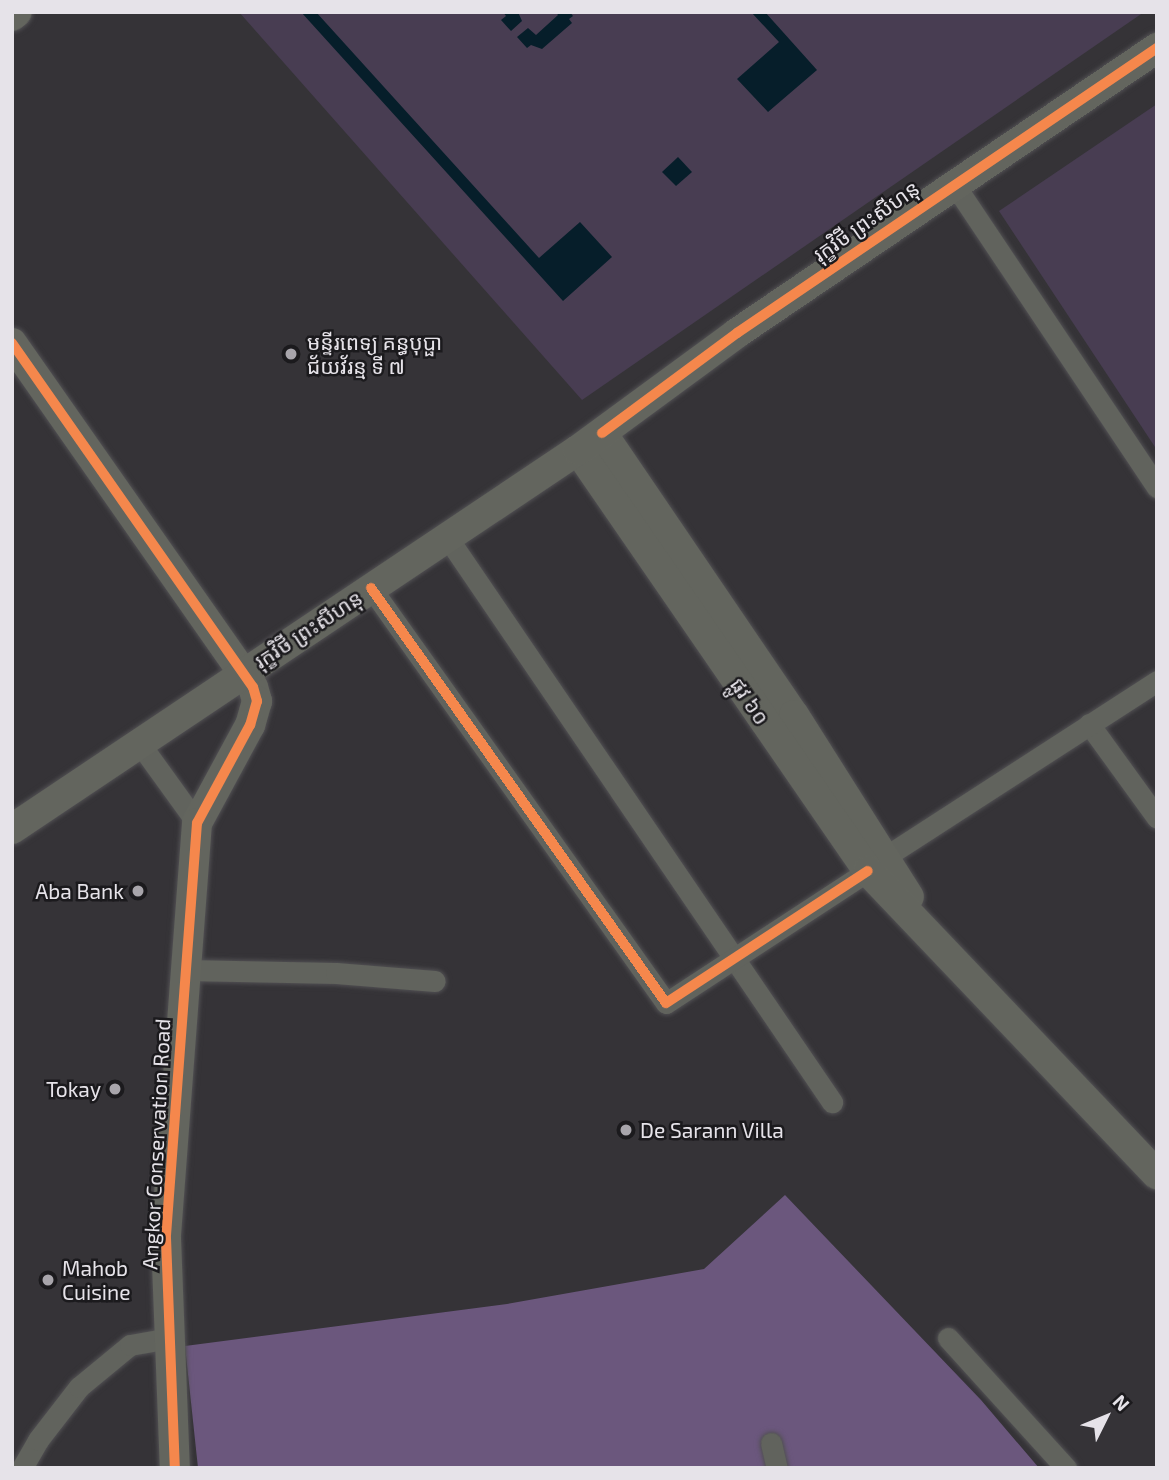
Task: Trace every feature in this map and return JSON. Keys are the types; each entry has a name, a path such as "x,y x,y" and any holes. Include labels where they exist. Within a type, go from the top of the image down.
{"main road":[{"path":"12,16 17,12"},
{"name":"រុក្ខវិថី ព្រះសីហនុ","path":"12,829 242,672 578,450 737,333 1157,48"},
{"path":"12,343 253,687 257,701 250,725 197,823"},
{"name":"ផ្លូវ ៦០","path":"602,433 794,715 876,864"},
{"name":"ផ្លូវ ៦០","path":"578,450 876,864 936,941 1157,1175"},
{"name":"Angkor Conservation Road","path":"175,1468 166,1238 197,823"}],"street":[{"path":"954,184 1157,487"},
{"path":"447,537 832,1102"},
{"path":"371,588 666,1003 1157,681"},
{"path":"1089,724 1157,818"},
{"path":"140,744 197,823"},
{"path":"186,970 336,974 435,981"},
{"path":"22,1468 38,1440 79,1387 130,1345 170,1338"},
{"path":"948,1338 1066,1468"},
{"path":"771,1443 777,1468"}],"shaded area":[{"path":"239,12 1144,12 582,400"},
{"path":"1157,104 1157,450 999,211"},
{"path":"785,1195 981,1400 1039,1468 198,1468 185,1346 507,1304 704,1269"}],"water":[{"path":"301,12 316,12 539,258 580,222 612,257 563,301"},
{"path":"503,12 518,12 522,21 511,31 501,20 506,16"},
{"path":"556,12 570,12 573,16 569,19 572,23 542,49 531,45 527,48 517,37 528,28 536,35 558,15"},
{"path":"751,12 765,12 817,70 768,112 737,79 779,42"},
{"path":"678,157 692,172 676,186 662,172"}],"cycle path":[{"path":"602,433 737,333 1157,48"},
{"path":"12,343 253,687 257,701 250,725 197,823 166,1238 175,1468"},
{"path":"371,588 666,1003 868,871"}],"place":[{"name":"មន្ទីរពេទ្យ គន្ធបុប្ផា ជ័យវ័រន្ម ទី ៧","path":"291,354"},
{"name":"Aba Bank","path":"138,891"},
{"name":"Tokay","path":"115,1089"},
{"name":"De Sarann Villa","path":"626,1130"},
{"name":"Mahob Cuisine","path":"48,1280"}]}
